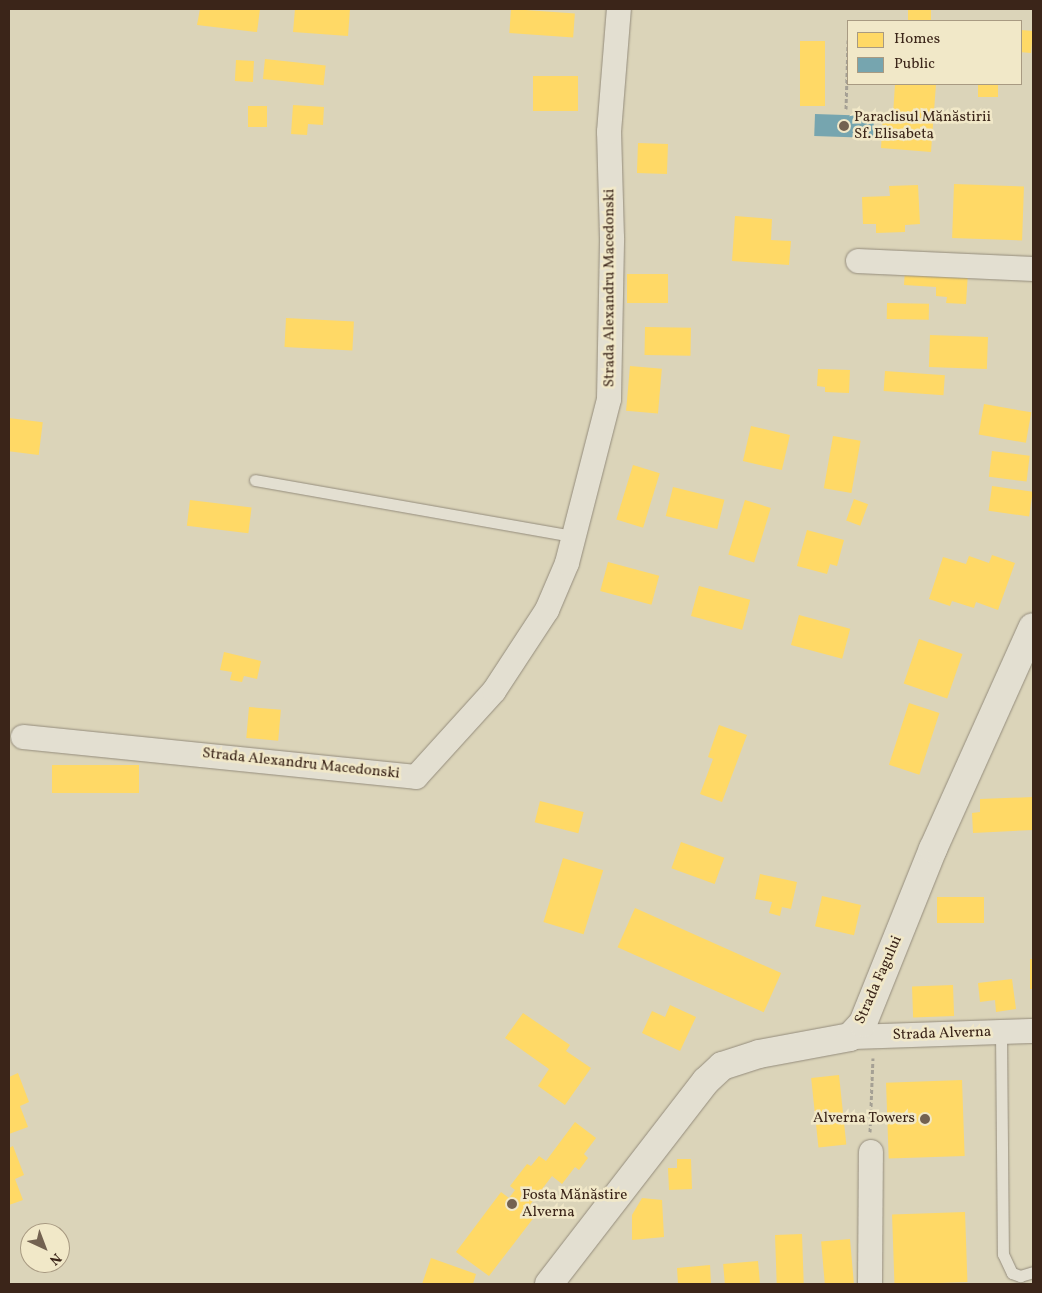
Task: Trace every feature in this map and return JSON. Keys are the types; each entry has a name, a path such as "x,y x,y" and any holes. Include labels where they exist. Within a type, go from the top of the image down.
{"street":[{"name":"Strada Alexandru Macedonski","path":"23,737 416,777 494,691 519,656 547,610 574,536 609,399 612,238 609,132 618,9"},
{"path":"858,262 1033,269"},
{"name":"Strada Fagului","path":"548,1284 706,1081 722,1066 759,1054 850,1038 863,1023 934,849 1033,627"},
{"name":"Strada Alverna","path":"850,1038 1033,1031"},
{"path":"870,1284 871,1152"}],"lane":[{"path":"254,480 574,536"},
{"path":"1001,1032 1003,1254 1012,1273 1020,1276 1033,1272"}],"path":[{"path":"846,109 847,74"},
{"path":"850,1038 873,1058 871,1152"}],"building: Homes":[{"path":"200,9 260,9 257,32 197,25"},
{"path":"295,9 350,9 348,36 293,32"},
{"path":"511,9 575,13 573,37 509,33"},
{"path":"908,9 931,9 931,20 908,20"},
{"path":"1022,30 1033,31 1031,53 1022,52"},
{"path":"800,41 825,41 825,106 800,106"},
{"path":"265,59 326,65 324,85 263,79"},
{"path":"236,60 254,61 253,82 235,81"},
{"path":"533,76 578,76 578,111 533,111"},
{"path":"895,85 936,85 931,152 881,148 883,115 893,115"},
{"path":"978,85 998,85 998,97 978,97"},
{"path":"293,105 324,107 323,125 308,124 307,135 291,134"},
{"path":"248,106 267,106 267,127 248,127"},
{"path":"638,143 668,144 667,174 637,173"},
{"path":"954,184 1024,186 1022,240 952,238"},
{"path":"918,185 920,224 905,225 905,232 876,233 876,224 863,224 862,197 890,196 889,186"},
{"path":"735,216 772,219 771,240 791,241 789,265 732,261"},
{"path":"905,269 968,272 966,304 946,303 947,297 936,296 936,287 904,285"},
{"path":"627,274 668,274 668,303 627,303"},
{"path":"887,303 929,304 929,320 887,319"},
{"path":"286,318 354,322 352,351 284,347"},
{"path":"645,327 691,328 691,356 645,355"},
{"path":"930,335 988,337 987,369 929,367"},
{"path":"630,366 662,369 658,414 626,411"},
{"path":"818,369 850,370 849,393 825,392 825,387 817,386"},
{"path":"885,371 945,375 943,395 884,391"},
{"path":"984,404 1031,412 1026,443 979,435"},
{"path":"9,418 43,422 39,455 9,451"},
{"path":"751,426 790,435 782,470 743,461"},
{"path":"833,436 861,441 851,493 824,488"},
{"path":"992,451 1030,456 1027,481 989,477"},
{"path":"633,465 660,473 643,528 616,520"},
{"path":"992,486 1033,492 1029,516 989,511"},
{"path":"673,487 724,500 717,529 666,516"},
{"path":"854,499 868,504 860,526 846,521"},
{"path":"190,500 252,508 248,533 187,526"},
{"path":"745,500 771,508 754,562 728,555"},
{"path":"807,530 844,540 837,566 830,564 827,574 797,566"},
{"path":"992,555 1015,563 998,610 976,602 974,608 952,601 950,606 929,599 943,557 966,564 969,556 989,563"},
{"path":"608,562 659,576 651,605 600,591"},
{"path":"699,586 750,600 742,630 691,616"},
{"path":"799,615 850,629 842,659 791,645"},
{"path":"919,639 962,654 947,698 904,683"},
{"path":"224,652 261,661 257,679 244,676 242,682 230,680 232,672 220,670"},
{"path":"909,703 939,713 919,775 889,765"},
{"path":"249,707 281,710 278,741 246,738"},
{"path":"719,725 747,735 722,802 700,794 713,759 708,757"},
{"path":"52,765 139,765 139,793 52,793"},
{"path":"1033,797 1033,830 973,833 972,813 980,812 980,799"},
{"path":"540,801 584,812 578,833 535,822"},
{"path":"681,842 724,858 715,884 671,868"},
{"path":"563,858 603,870 584,934 543,922"},
{"path":"760,874 797,882 791,909 782,907 780,916 769,913 772,902 755,899"},
{"path":"822,896 861,905 854,935 815,926"},
{"path":"937,897 984,897 984,923 937,923"},
{"path":"635,908 781,973 764,1012 618,947"},
{"path":"1030,959 1033,959 1033,989 1030,989"},
{"path":"1012,979 1016,1009 996,1012 995,1000 980,1002 978,983"},
{"path":"953,985 954,1016 913,1017 912,986"},
{"path":"670,1005 696,1017 680,1051 642,1033 652,1011 665,1017"},
{"path":"523,1013 570,1045 566,1051 591,1068 565,1105 538,1086 549,1069 505,1038"},
{"path":"18,1073 29,1102 20,1106 28,1127 9,1134 9,1077"},
{"path":"839,1075 846,1145 818,1148 811,1078"},
{"name":"Alverna Towers","path":"962,1080 965,1156 889,1159 886,1083"},
{"name":"Fosta Mănăstire Alverna","path":"575,1122 596,1138 584,1154 588,1158 579,1170 575,1167 562,1184 552,1176 526,1210 535,1216 489,1276 456,1252 501,1192 509,1198 515,1190 510,1186 527,1164 531,1166 539,1156 546,1161"},
{"path":"13,1146 24,1175 15,1179 23,1200 9,1205 9,1148"},
{"path":"677,1159 691,1159 692,1189 669,1190 668,1168 677,1168"},
{"path":"642,1198 662,1200 664,1237 632,1240 632,1215"},
{"path":"965,1212 967,1282 894,1284 892,1215"},
{"path":"802,1234 804,1284 777,1284 775,1235"},
{"path":"850,1239 854,1284 825,1284 821,1242"},
{"path":"431,1258 476,1274 473,1284 422,1284"},
{"path":"758,1261 760,1284 725,1284 723,1264"},
{"path":"710,1265 711,1284 678,1284 677,1268"}],"building: Public":[{"name":"Paraclisul Mănăstirii Sf. Elisabeta","path":"815,114 874,116 873,138 814,136"}],"place":[{"name":"Paraclisul Mănăstirii Sf. Elisabeta","path":"844,126"},
{"name":"Alverna Towers","path":"925,1119"},
{"name":"Fosta Mănăstire Alverna","path":"512,1204"}]}
